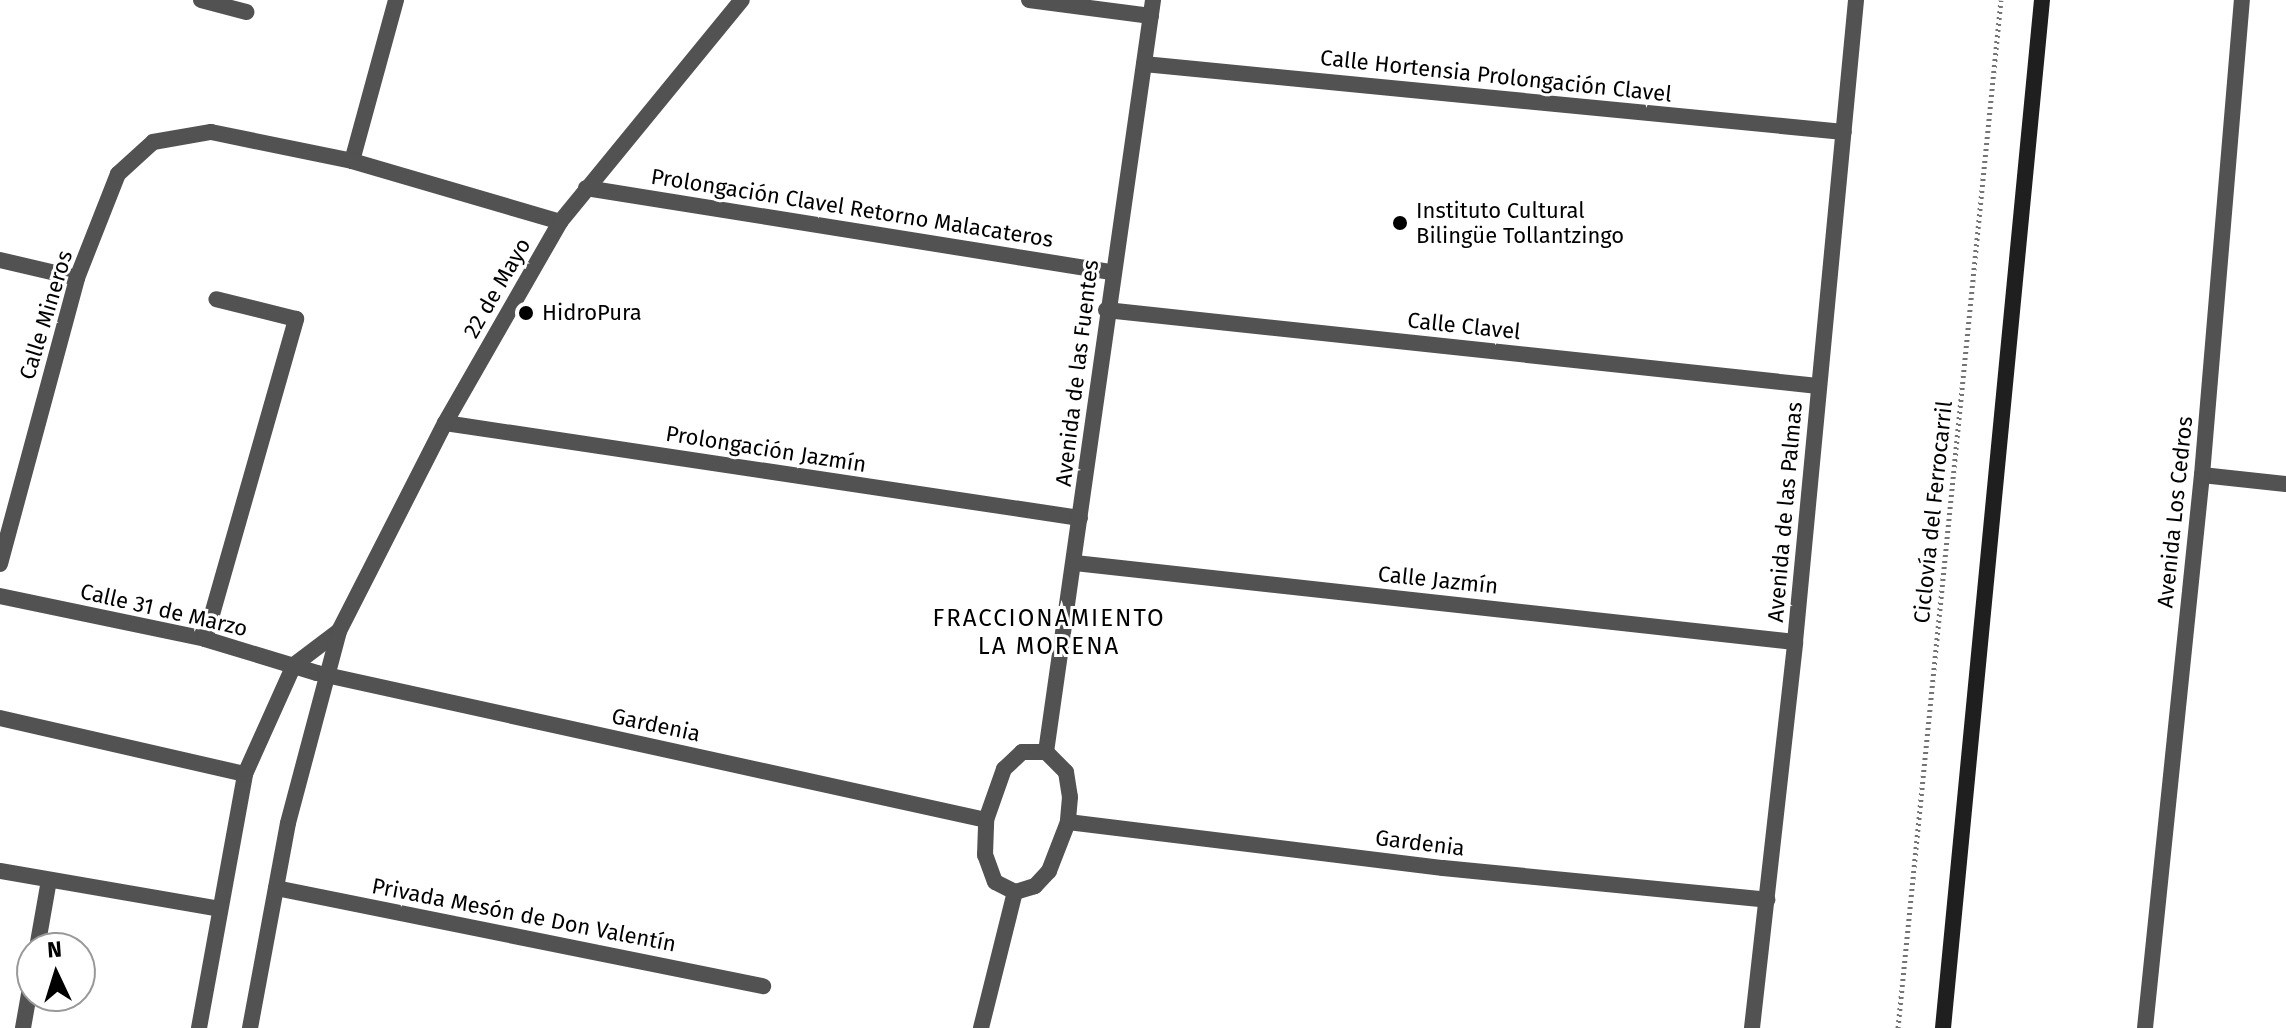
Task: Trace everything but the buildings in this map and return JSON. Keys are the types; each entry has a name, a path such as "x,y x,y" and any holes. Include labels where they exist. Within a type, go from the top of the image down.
{"street":[{"path":"201,0 246,12"},
{"path":"396,0 352,161 560,222"},
{"name":"22 de Mayo","path":"339,631 445,423 560,222 742,0"},
{"path":"1029,0 1152,8"},
{"name":"Avenida de las Palmas","path":"1752,1028 1795,642 1856,0"},
{"path":"1943,1028 2042,0"},
{"name":"Avenida Los Cedros","path":"2145,1028 2202,475 2242,0"},
{"name":"Avenida de las Fuentes","path":"1046,752 1075,563 1111,272 1152,8"},
{"name":"Calle Hortensia Prolongación Clavel","path":"1144,64 1844,132"},
{"name":"Calle Mineros","path":"0,564 77,278 118,174 153,142 211,132 352,161"},
{"name":"Prolongación Clavel Retorno Malacateros","path":"586,188 1111,272"},
{"path":"0,260 77,278"},
{"path":"205,639 296,319 216,299"},
{"name":"Calle Clavel","path":"1106,310 1818,386"},
{"name":"Prolongación Jazmín","path":"445,423 1080,518"},
{"path":"2202,475 2286,484"},
{"name":"Calle Jazmín","path":"1075,563 1795,642"},
{"name":"Calle 31 de Marzo","path":"0,596 205,639 322,674"},
{"path":"199,1028 245,774 294,665 339,631"},
{"path":"250,1028 276,888 322,674 339,631"},
{"name":"Gardenia","path":"322,674 986,820"},
{"path":"0,718 245,774"},
{"path":"1022,752 1046,752 1066,772 1068,822 1049,871 1035,886 1015,892 995,882 985,855 986,820 1004,769 1022,752"},
{"name":"Gardenia","path":"1068,822 1443,868 1767,900"},
{"path":"0,871 220,909"},
{"path":"40,932 49,880"},
{"name":"Privada Mesón de Don Valentín","path":"276,888 763,986"},
{"path":"981,1028 1015,892"}],"path":[{"name":"Ciclovía del Ferrocarril","path":"1898,1028 2001,0"}],"place":[{"name":"Instituto Cultural Bilingüe Tollantzingo","path":"1400,223"},
{"name":"HidroPura","path":"526,313"}],"district":[{"name":"FRACCIONAMIENTO LA MORENA","path":"1049,633"}]}
